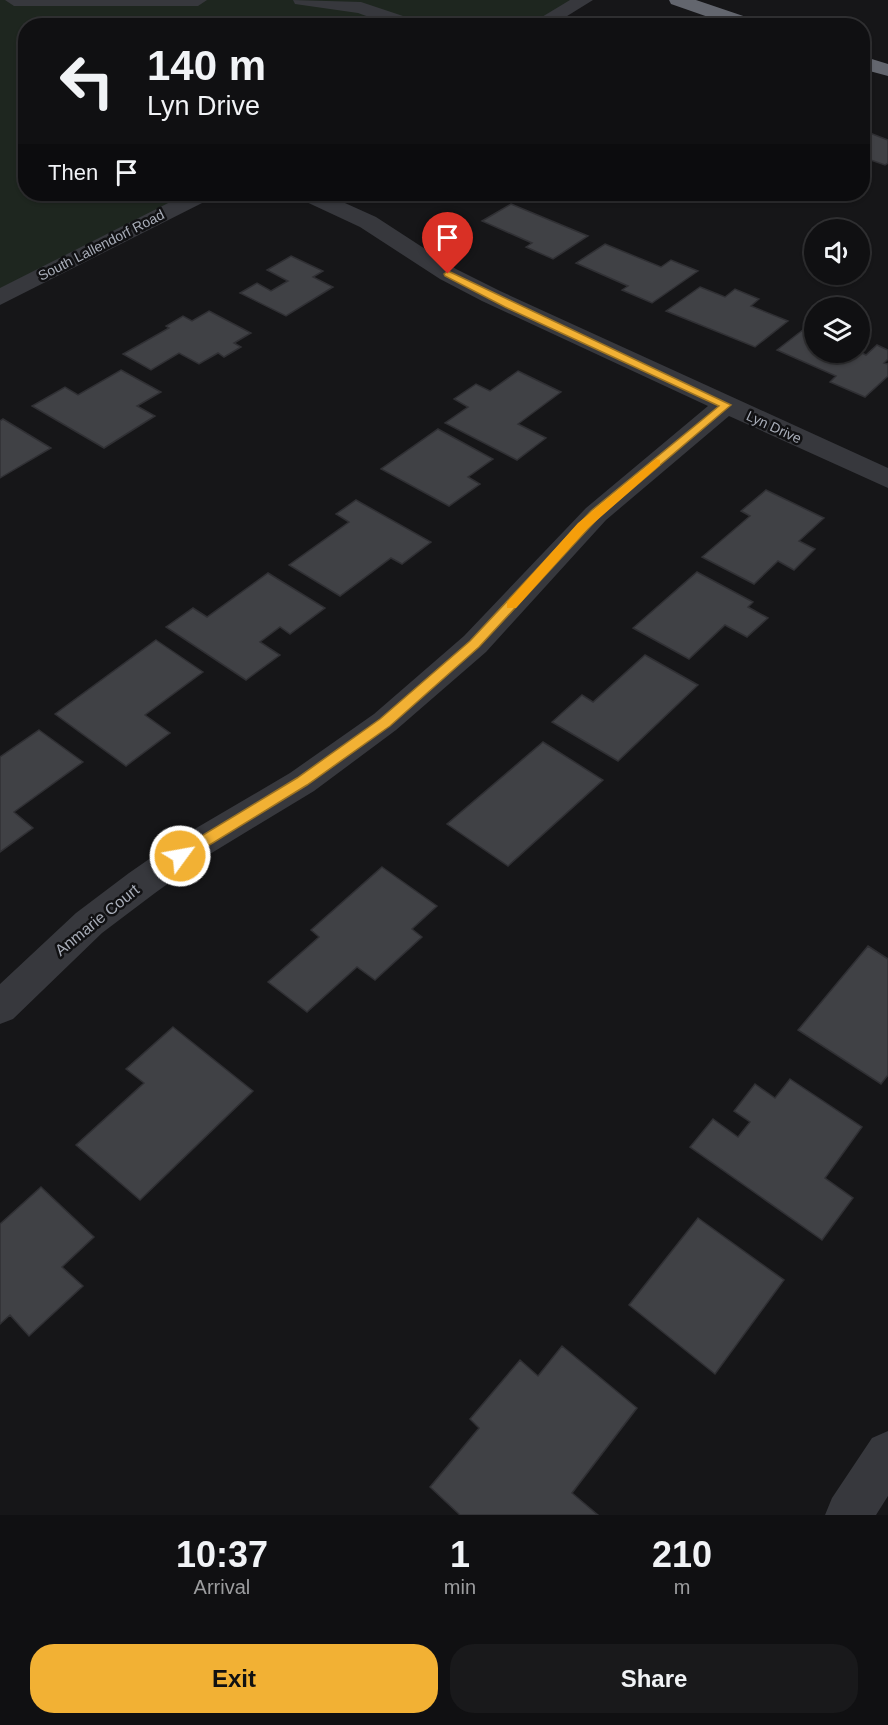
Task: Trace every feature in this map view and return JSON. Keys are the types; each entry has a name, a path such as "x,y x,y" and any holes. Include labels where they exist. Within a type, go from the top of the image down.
{"highway":[{"path":"678,0 731,18"},
{"path":"870,64 888,70"}],"street":[{"path":"14,0 198,0"},
{"path":"302,0 361,8 390,18"},
{"path":"551,18 584,0"},
{"name":"South Lallendorf Road","path":"0,298 188,201"},
{"name":"Lyn Drive","path":"323,201 368,222 448,274 491,296 888,479"},
{"name":"Anmarie Court","path":"0,1008 67,943 133,889 193,847 302,782 385,722 475,644 596,514 726,405"},
{"path":"849,1515 888,1454"}],"shaded area":[{"path":"0,0 584,0 551,18 18,18 18,201 188,201 0,298"}],"building":[{"path":"870,133 888,140 888,163 885,165 870,160"},
{"path":"511,204 588,236 553,259 526,247 532,243 482,221"},
{"path":"605,244 661,267 671,260 698,271 652,303 622,290 628,286 576,263"},
{"path":"291,256 323,271 313,277 333,287 286,316 240,293 257,283 271,291 288,281 267,270"},
{"path":"700,287 725,297 735,289 759,299 751,306 788,321 755,347 666,311"},
{"path":"209,311 251,333 234,343 241,347 224,357 218,353 199,364 179,353 151,370 123,354 169,328 166,326 183,316 192,321"},
{"path":"804,329 804,362 777,350"},
{"path":"877,345 888,350 888,359 884,363 888,364 888,376 865,397 830,382 836,376 806,363 870,363 870,351"},
{"path":"121,370 161,392 137,406 155,416 104,448 32,406 65,387 78,395"},
{"path":"518,371 561,392 518,424 546,438 517,460 445,423 468,407 454,399 476,384 490,391"},
{"path":"3,419 51,448 0,478 0,421"},
{"path":"438,429 493,459 468,477 480,484 449,506 381,469"},
{"path":"766,490 824,518 799,541 815,549 794,570 778,561 754,584 702,557 750,516 741,511"},
{"path":"356,500 431,542 402,564 391,558 340,596 289,565 349,522 336,514"},
{"path":"697,572 753,602 748,607 768,618 747,637 725,625 689,659 633,628"},
{"path":"268,573 325,608 290,634 280,627 260,642 280,655 246,680 166,627 193,608 207,617"},
{"path":"156,640 203,672 145,715 170,733 126,766 55,714"},
{"path":"645,655 698,685 618,761 552,722 582,695 593,702"},
{"path":"39,730 83,762 14,812 33,828 0,852 0,757"},
{"path":"543,742 603,780 508,866 447,824"},
{"path":"382,867 437,906 412,929 422,937 375,980 357,967 307,1012 268,982 319,937 311,930"},
{"path":"868,946 888,959 888,1075 881,1084 798,1030"},
{"path":"173,1027 253,1091 140,1200 76,1145 144,1083 126,1069"},
{"path":"790,1079 862,1127 825,1178 853,1198 822,1240 690,1147 713,1119 738,1137 750,1122 734,1111 755,1084 775,1098"},
{"path":"41,1187 94,1237 62,1267 83,1286 29,1336 10,1315 0,1324 0,1224"},
{"path":"698,1218 784,1280 715,1374 629,1305"},
{"path":"562,1346 637,1408 572,1493 598,1515 460,1515 430,1487 479,1428 470,1419 520,1360 538,1376"}],"slow traffic":[{"path":"511,605 582,526 656,463"}],"route":[{"path":"180,856 302,782 385,722 475,644 568,540 609,501 726,405 508,305 448,274"}]}
